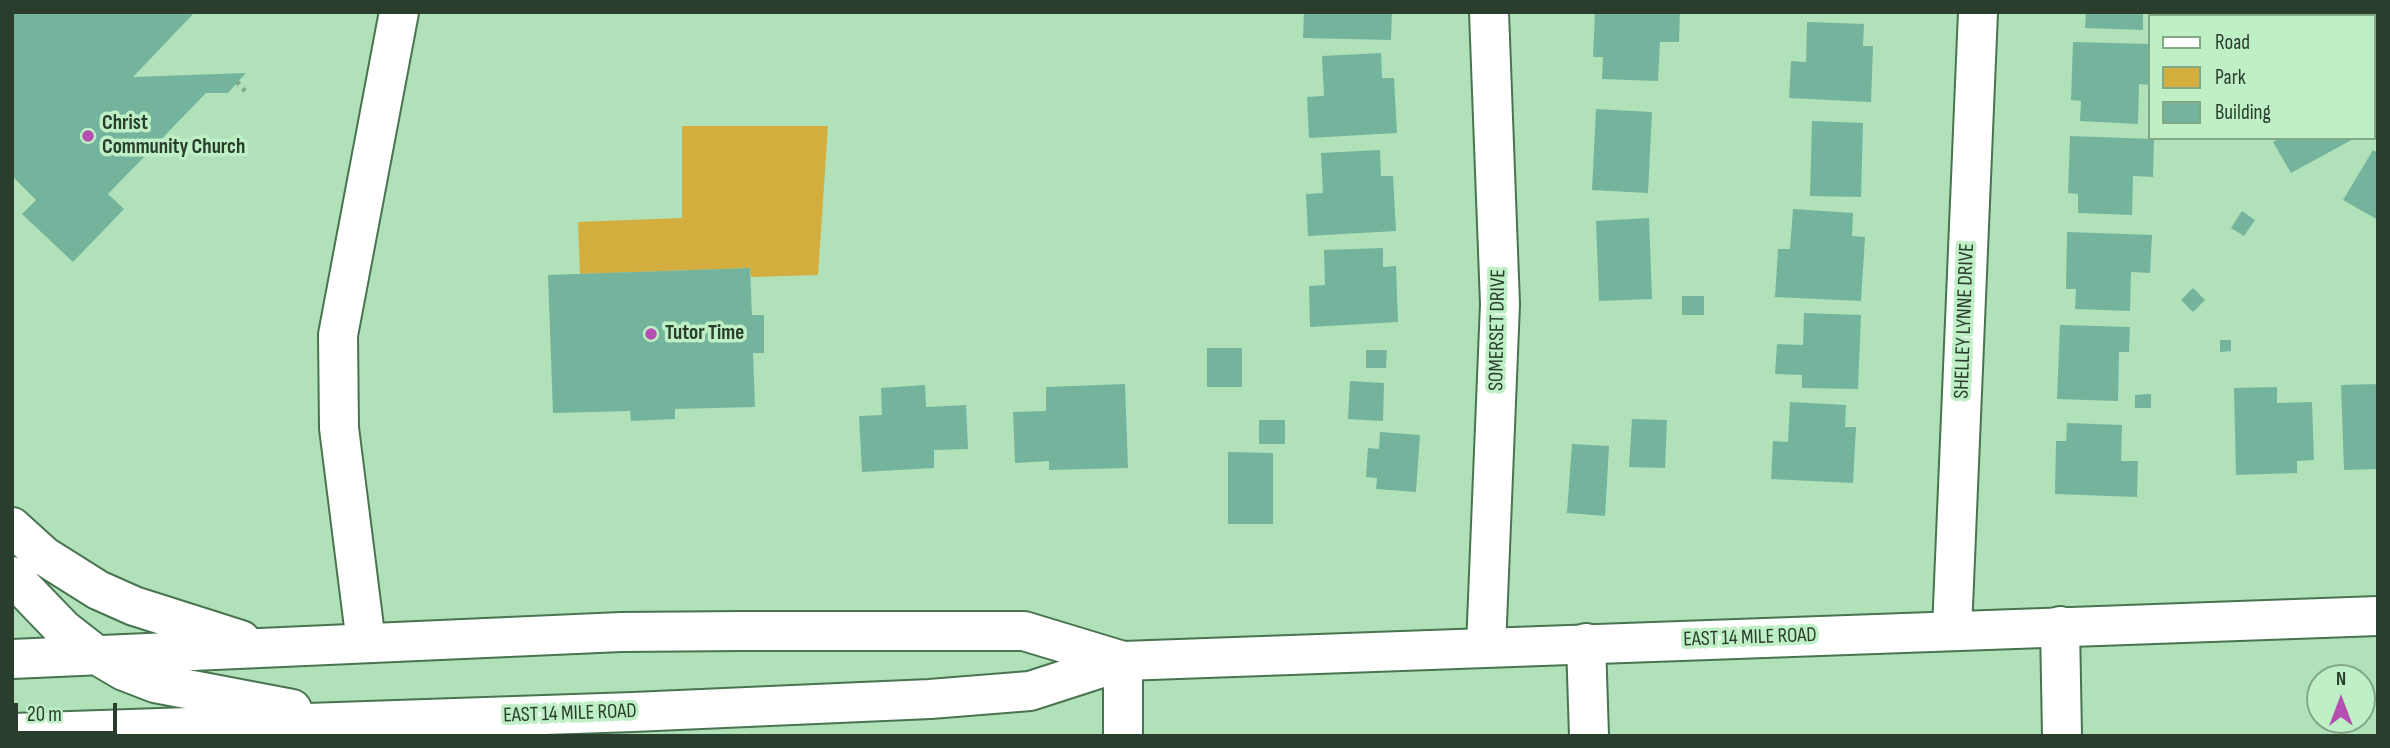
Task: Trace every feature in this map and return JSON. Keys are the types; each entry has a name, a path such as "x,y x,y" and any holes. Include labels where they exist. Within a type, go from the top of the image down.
{"main road":[{"path":"366,643 339,428 338,335 399,12"},
{"name":"SOMERSET DRIVE","path":"1486,647 1500,304 1489,12"},
{"name":"SHELLEY LYNNE DRIVE","path":"1952,629 1978,12"},
{"path":"12,527 44,556 98,590 134,606 270,649"},
{"path":"12,576 63,629 95,654 124,671 155,683 359,722"},
{"name":"EAST 14 MILE ROAD","path":"12,733 157,733 359,722 634,724 1030,691 1122,661 2378,615"},
{"path":"2060,625 2062,736"},
{"name":"EAST 14 MILE ROAD","path":"12,659 621,632 1024,631 1122,661"},
{"path":"1586,643 1589,736"},
{"path":"1122,661 1122,736"}],"path":[{"path":"237,82 246,92"}],"green space":[{"path":"682,126 828,126 818,275 751,277 750,268 580,274 578,222 682,218"}],"building":[{"name":"Christ Community Church","path":"12,12 195,12 133,77 246,73 228,93 206,93 108,194 124,209 73,262 22,214 36,200 12,176"},
{"path":"1304,12 1392,12 1391,40 1303,38"},
{"path":"1595,12 1680,12 1679,42 1660,42 1658,81 1602,79 1603,57 1593,57"},
{"path":"2086,12 2143,12 2143,30 2085,28"},
{"path":"2279,12 2334,12 2334,14"},
{"path":"1807,22 1864,24 1863,46 1873,46 1871,102 1789,98 1791,61 1806,62"},
{"path":"2073,42 2148,44 2148,85 2139,84 2138,124 2080,121 2081,101 2071,100"},
{"path":"1381,53 1382,78 1394,78 1397,133 1309,138 1307,97 1324,96 1322,56"},
{"path":"1596,109 1652,112 1648,193 1592,190"},
{"path":"1812,121 1863,123 1861,197 1810,196"},
{"path":"2070,136 2154,140 2153,177 2133,176 2132,215 2078,213 2078,194 2068,193"},
{"path":"2276,140 2351,140 2291,173 2273,142"},
{"path":"1380,150 1381,176 1393,176 1396,231 1308,236 1306,194 1323,193 1321,153"},
{"path":"2373,150 2378,153 2378,220 2343,200"},
{"path":"1793,209 1853,213 1852,236 1865,237 1861,301 1775,297 1778,249 1790,249"},
{"path":"2242,211 2255,220 2244,236 2231,228"},
{"path":"1649,218 1652,299 1599,301 1596,221"},
{"path":"2067,232 2152,235 2150,273 2131,272 2130,311 2075,309 2076,289 2066,289"},
{"path":"1383,248 1383,267 1396,266 1398,322 1310,327 1309,286 1325,285 1324,250"},
{"name":"Tutor Time","path":"750,268 752,315 764,315 764,353 753,353 755,407 675,409 675,419 631,421 630,411 553,413 548,275"},
{"path":"2193,288 2205,300 2193,312 2181,300"},
{"path":"1682,296 1704,296 1704,315 1682,315"},
{"path":"1804,313 1861,315 1858,389 1802,388 1802,375 1775,374 1777,344 1803,345"},
{"path":"2060,325 2130,327 2129,352 2119,352 2118,401 2057,399"},
{"path":"2220,340 2231,340 2231,351 2220,352"},
{"path":"1207,348 1242,348 1242,387 1207,387"},
{"path":"1366,350 1387,350 1386,368 1366,368"},
{"path":"1350,381 1384,383 1383,421 1348,419"},
{"path":"1125,384 1128,468 1049,470 1049,461 1015,463 1013,412 1046,411 1046,387"},
{"path":"2377,384 2378,469 2344,470 2341,385"},
{"path":"925,385 926,407 966,405 968,449 934,450 934,468 862,472 859,416 882,415 881,388"},
{"path":"2277,387 2277,403 2312,402 2314,460 2297,461 2297,473 2236,475 2234,388"},
{"path":"2151,394 2151,408 2135,408 2135,395"},
{"path":"1790,402 1846,405 1845,427 1856,427 1853,483 1771,479 1773,441 1788,442"},
{"path":"1632,419 1667,420 1665,468 1629,467"},
{"path":"1259,420 1285,420 1285,444 1259,444"},
{"path":"2067,423 2122,425 2121,461 2138,461 2137,497 2055,494 2056,441 2066,441"},
{"path":"1380,432 1420,435 1416,492 1376,489 1377,478 1366,477 1368,448 1379,449"},
{"path":"1572,444 1609,446 1605,516 1567,513"},
{"path":"1228,452 1273,453 1273,524 1228,524"}],"place":[{"name":"Christ Community Church","path":"88,136"},
{"name":"Tutor Time","path":"651,334"}]}
